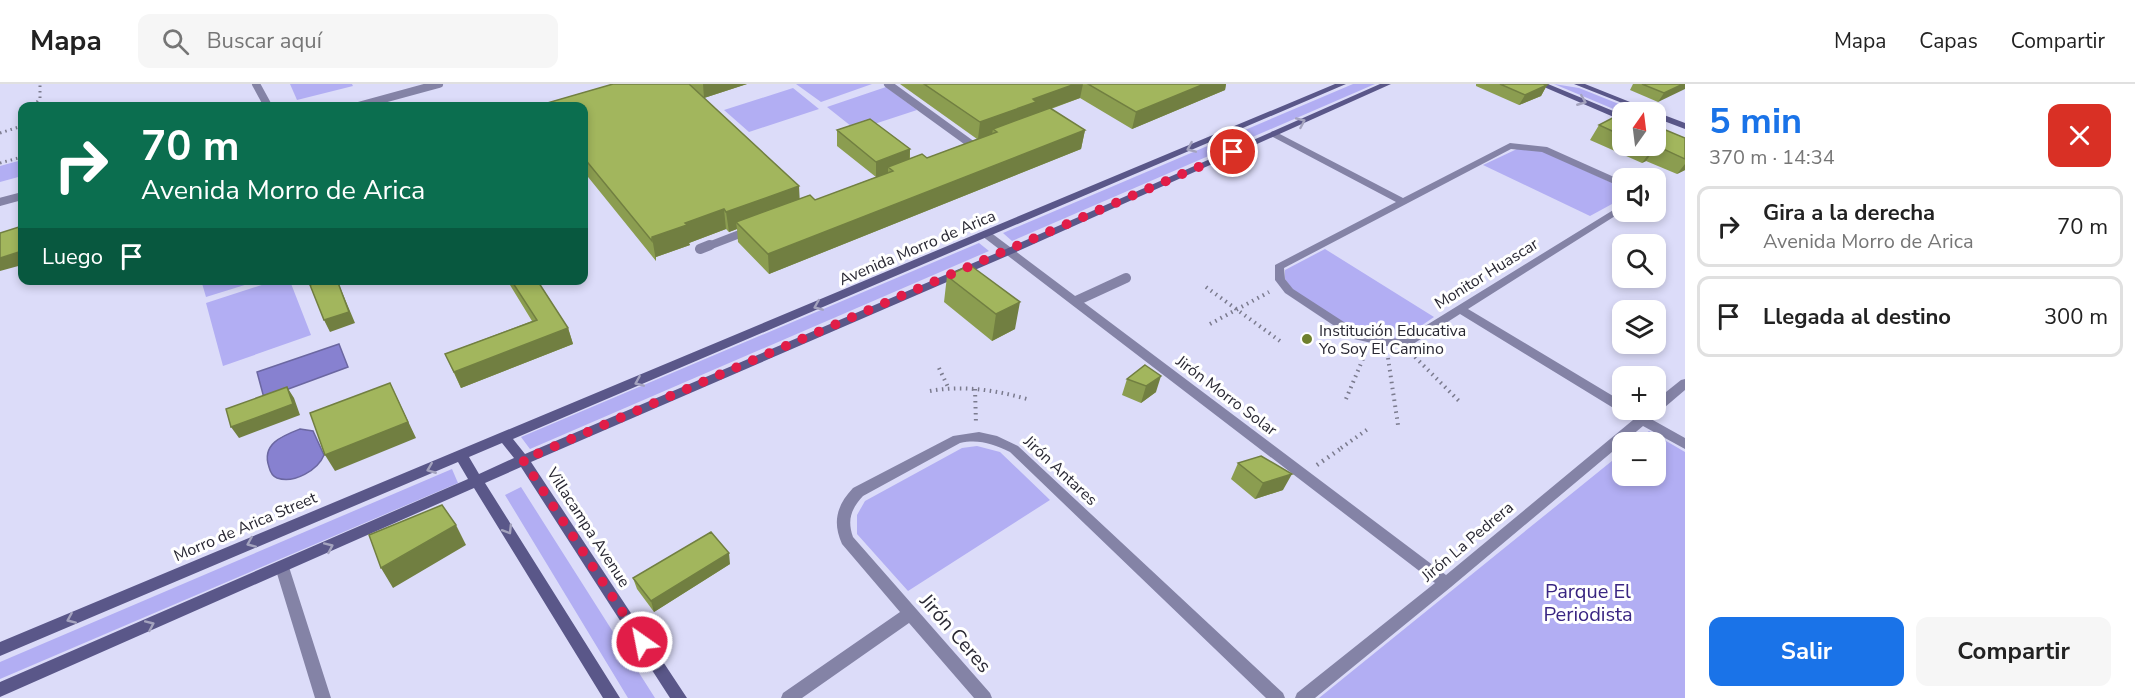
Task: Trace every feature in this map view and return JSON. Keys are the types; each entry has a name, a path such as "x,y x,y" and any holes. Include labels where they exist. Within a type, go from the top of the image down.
{"main road":[{"name":"Avenida Morro de Arica","path":"504,438 1342,84"},
{"path":"0,690 523,460 1010,251 1387,84"},
{"path":"1541,84 1612,113"},
{"path":"1578,84 1625,102"},
{"path":"1666,119 1685,126"},
{"name":"Morro de Arica Street","path":"0,649 504,438"},
{"name":"Villacampa Avenue","path":"504,438 523,460 679,698"},
{"path":"461,456 612,698"}],"street":[{"path":"1274,134 1403,202"},
{"name":"Monitor Huascar","path":"1612,180 1544,149 1510,146 1279,267 1280,279 1289,291 1358,336 1384,342 1406,343 1612,214"},
{"name":"Jirón Morro Solar","path":"986,234 1446,583"},
{"path":"1459,309 1612,402"},
{"name":"Jirón La Pedrera","path":"1666,399 1685,383"},
{"name":"Jirón La Pedrera","path":"1303,698 1446,583 1640,420"},
{"path":"1659,420 1685,444"},
{"name":"Jirón Ceres","path":"975,436 957,440 858,492 847,503 842,515 842,529 847,540 984,698"},
{"name":"Jirón Antares","path":"975,436 998,441 1014,449 1276,698"},
{"path":"282,567 323,698"},
{"path":"789,698 911,613"}],"lane":[{"path":"256,84 266,102"},
{"path":"373,102 440,84"},
{"path":"888,84 975,147"},
{"path":"964,151 986,143"},
{"path":"0,202 18,197"},
{"path":"700,249 762,226"},
{"path":"1076,301 1126,278"}],"path":[{"path":"37,102 40,99 40,84"},
{"path":"0,133 18,127"},
{"path":"0,163 18,158"},
{"path":"1206,287 1280,341"},
{"path":"1210,324 1269,292"},
{"path":"1346,399 1365,354"},
{"path":"1415,357 1460,402"},
{"path":"1388,358 1398,425"},
{"path":"939,368 948,387"},
{"path":"930,391 948,387 975,389 1003,392 1028,399"},
{"path":"975,389 975,436"},
{"path":"1304,475 1368,429"}],"green space":[{"path":"290,84 352,84 353,86 297,100"},
{"path":"796,84 872,84 821,102"},
{"path":"1353,84 1375,84 1012,241 1003,233"},
{"path":"1554,84 1579,88 1614,102 1612,102 1612,108"},
{"path":"886,87 917,110 856,130 827,107"},
{"path":"793,88 819,109 749,132 724,110"},
{"path":"1517,149 1542,151 1612,183 1612,204 1590,216 1483,165"},
{"path":"18,161 18,177 0,182 0,166"},
{"path":"979,243 989,251 530,449 521,437"},
{"path":"1325,249 1434,317 1402,339 1376,338 1354,332 1293,290 1285,279 1285,270"},
{"path":"202,285 245,285 206,297"},
{"path":"262,285 292,285 311,335 223,366 206,303"},
{"name":"Parque El Periodista","path":"1666,441 1685,452 1685,698 1319,698 1612,461 1612,486 1666,486"},
{"path":"977,446 1000,452 1050,500 908,591 857,534 857,515 865,501 962,448"},
{"path":"452,469 458,483 0,679 0,662"},
{"path":"521,487 655,698 628,698 505,495"}],"shaded area":[{"path":"339,344 348,367 264,398 257,372"},
{"path":"300,429 313,431 324,455 317,466 305,474 291,479 277,478 271,472 267,459 268,452 280,438"}],"building":[{"path":"613,84 689,84 799,186 726,212 724,209 685,223 687,225 652,237 652,241 588,163 588,102 550,102"},
{"path":"924,84 1075,84 1033,99 1036,102 980,122"},
{"path":"1088,84 1204,84 1136,112"},
{"path":"1500,84 1543,84 1547,85 1525,95"},
{"path":"1642,84 1683,84 1664,93"},
{"path":"1050,108 1085,130 768,254 736,222 810,195 815,200 893,171 888,167 922,154 927,158 997,132 993,129"},
{"path":"1612,118 1612,131 1599,125"},
{"path":"870,119 910,149 876,162 837,130"},
{"path":"1666,130 1685,138 1685,159 1666,150"},
{"path":"18,227 18,252 0,258 0,233"},
{"path":"970,265 1020,302 996,314 947,276"},
{"path":"310,285 339,285 349,312 324,320"},
{"path":"514,285 540,285 568,328 454,372 445,354 537,320"},
{"path":"1145,365 1161,376 1146,386 1127,379"},
{"path":"390,383 408,422 325,455 310,413"},
{"path":"287,387 293,404 231,427 226,409"},
{"path":"1261,456 1292,474 1263,483 1238,463"},
{"path":"442,505 456,525 381,568 369,535"},
{"path":"711,532 729,553 651,601 633,578"}],"place":[{"name":"Institución Educativa Yo Soy El Camino","path":"1307,339"}],"route":[{"path":"642,642 523,460 1010,251 1233,152"}]}
